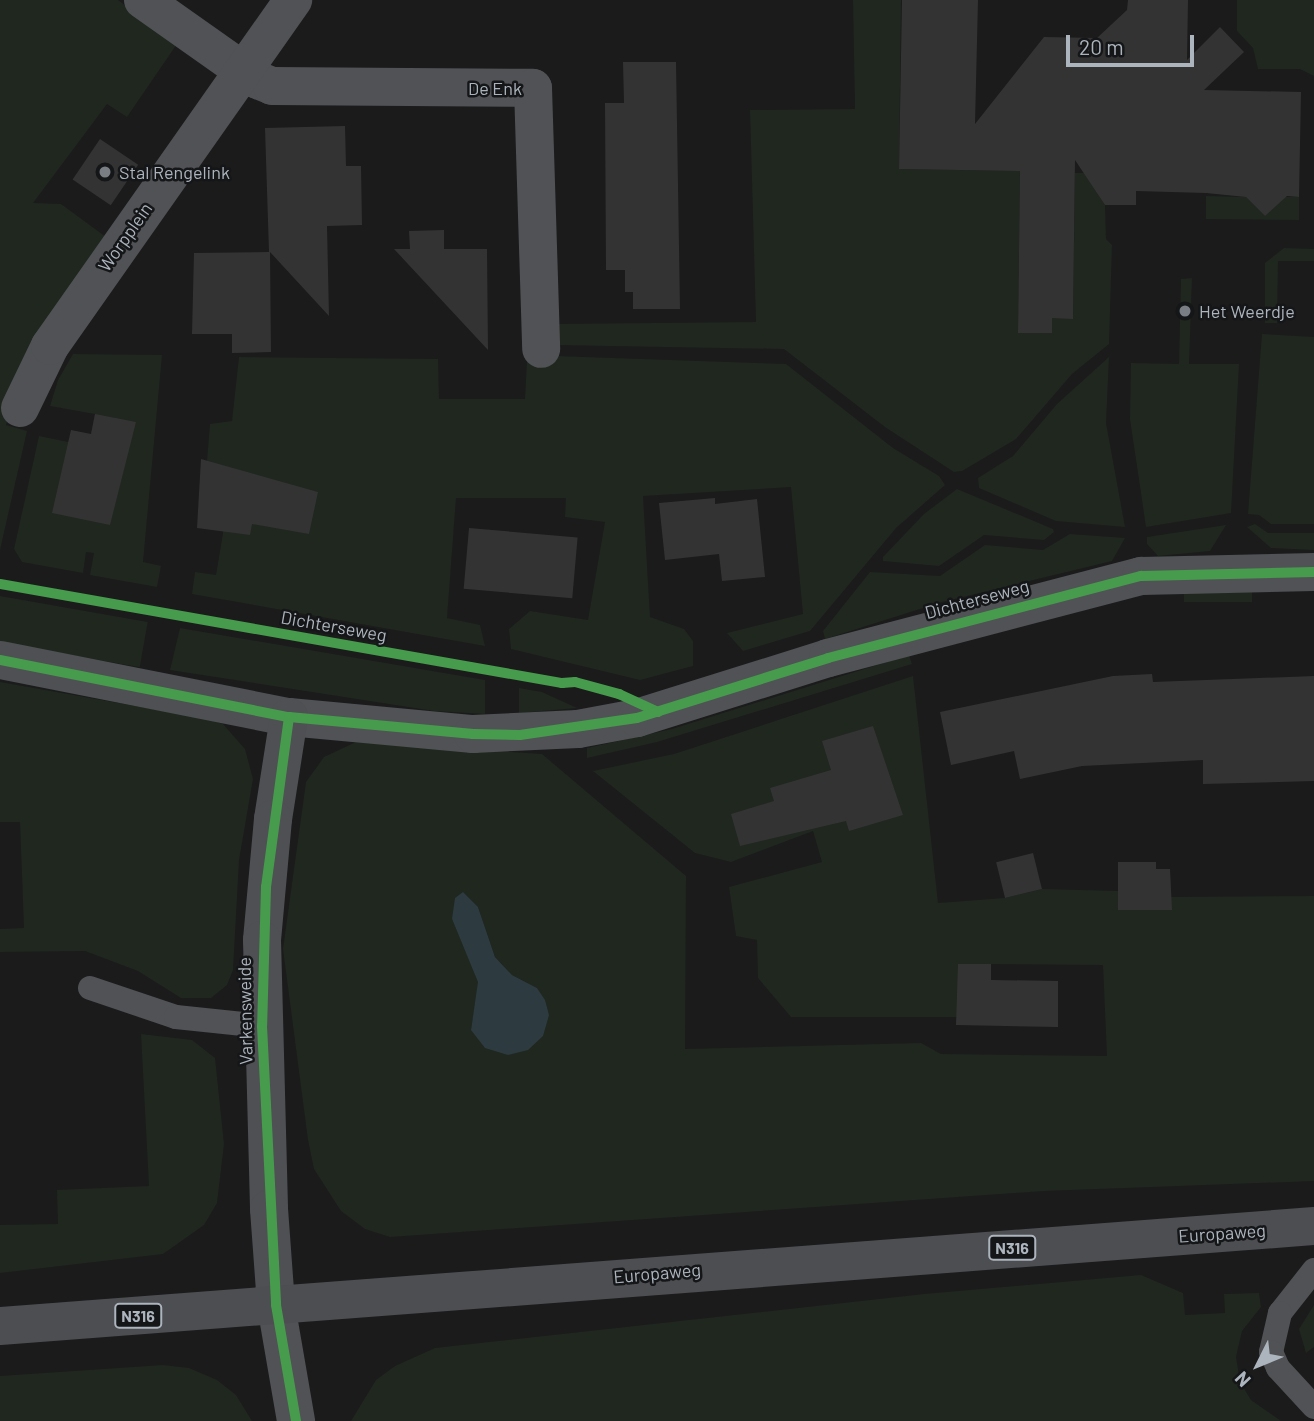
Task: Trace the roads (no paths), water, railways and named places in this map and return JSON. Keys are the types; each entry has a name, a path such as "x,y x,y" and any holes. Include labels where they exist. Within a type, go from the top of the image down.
{"main road":[{"name":"Europaweg","path":"0,1326 1314,1226"}],"street":[{"path":"143,0 243,70"},
{"name":"Worpplein","path":"20,408 50,345 293,0"},
{"name":"De Enk","path":"243,70 272,86 534,88 541,349"},
{"name":"Dichterseweg","path":"0,660 289,717 472,734 578,730 637,718 828,658 1141,576 1314,572"},
{"name":"Varkensweide","path":"276,1305 262,1026 266,887 289,717"},
{"path":"276,1305 296,1421"}],"lane":[{"path":"90,988 176,1017 262,1026"},
{"path":"1314,1270 1280,1312 1271,1352 1278,1368 1314,1407"}],"place":[{"name":"Stal Rengelink","path":"105,172"},
{"name":"Het Weerdje","path":"1185,311"}]}
